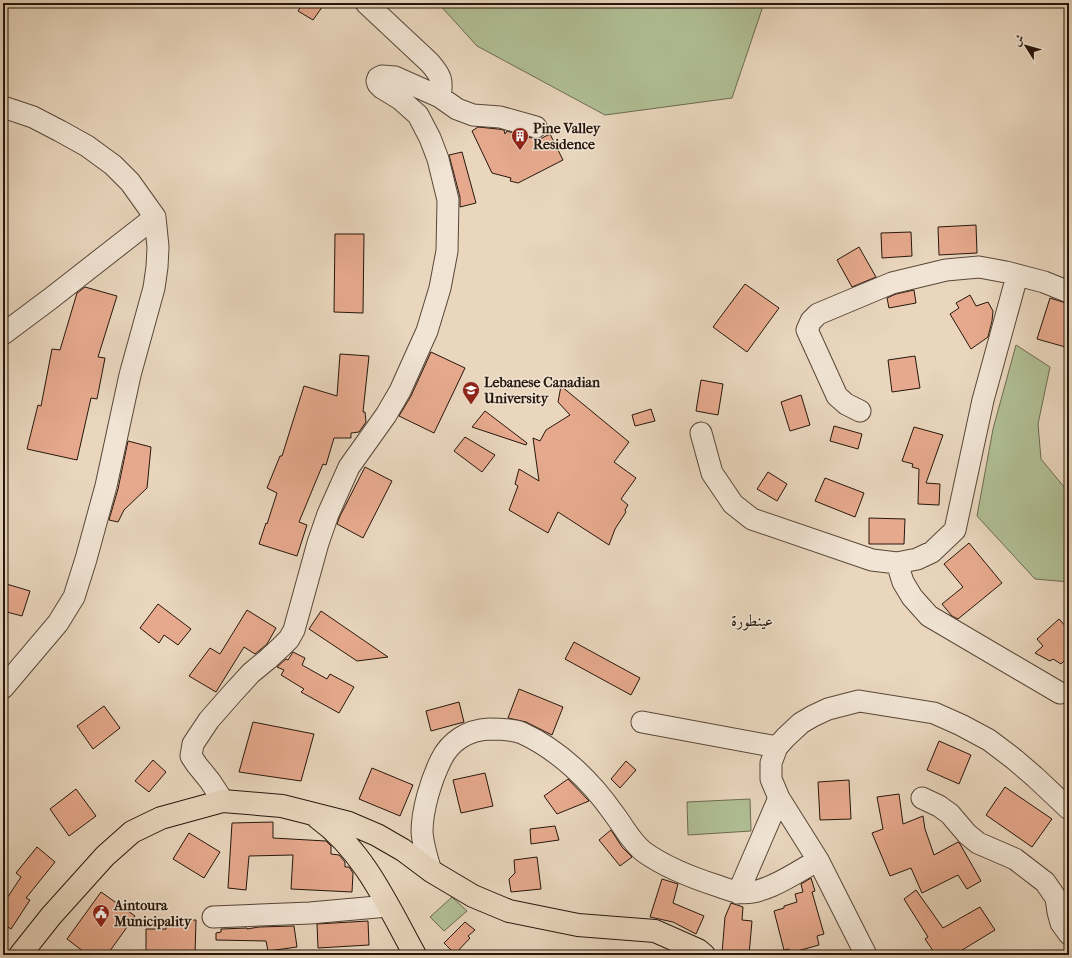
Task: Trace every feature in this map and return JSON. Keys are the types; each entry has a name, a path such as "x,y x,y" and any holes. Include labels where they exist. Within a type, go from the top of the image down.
{"main road":[{"path":"20,955 51,916 105,856 132,832 161,818 222,801 282,806 349,823 377,835 403,850 431,871 473,896 509,911 578,925 655,931 698,950 704,955"},
{"path":"311,813 328,825 357,855 369,873 415,955"}],"street":[{"path":"366,3 430,63 438,74 442,85 440,97"},
{"path":"222,801 210,781 191,756 193,744 209,720 230,696 251,673 289,639 294,630 318,543 338,489 349,467 386,415 400,391 427,331 440,288 447,251 448,200 438,159 430,138 418,115 400,99 382,88 378,84 378,78 382,76 395,77 440,97 457,109 473,115 500,117 536,127"},
{"path":"3,107 33,117 60,131 86,146 113,165 130,182 155,218 158,247 154,288 130,375 106,486 84,567 74,597 58,623 3,688"},
{"path":"3,334 155,218"},
{"path":"860,411 846,404 837,396 807,330 811,320 818,314 892,283 946,270 979,267 1044,282 1069,292"},
{"path":"701,433 712,473 733,504 752,519 872,560 897,563 918,559 932,552 955,530 983,400 1017,276"},
{"path":"897,563 903,582 912,597 929,616 1060,693"},
{"path":"866,955 818,860 779,798 771,779 771,763 777,747 801,723 828,709 859,701 934,713 988,740 1014,759 1069,809"},
{"path":"642,722 777,747"},
{"path":"431,871 425,851 422,832 425,807 434,775 445,752 456,740 470,732 483,729 500,729 521,733 549,748 571,765 592,786 614,813 635,844 659,862 689,875 738,893 752,893 773,886 818,860"},
{"path":"738,893 779,798"},
{"path":"922,798 939,806 950,814 967,834 978,843 1015,860 1045,882 1056,898 1058,912 1062,923 1069,934"},
{"path":"213,917 310,913 388,906"}],"green space":[{"path":"438,3 765,3 732,98 605,115 477,46"},
{"path":"1016,345 1050,367 1038,424 1041,459 1069,493 1069,582 1035,579 977,516 993,429"},
{"path":"750,799 751,831 688,835 687,802"},
{"path":"452,897 467,911 444,931 430,917"}],"building":[{"path":"303,3 325,3 313,20 298,11"},
{"name":"Pine Valley Residence","path":"478,127 504,130 505,134 507,131 521,137 523,136 538,140 550,134 563,160 518,183 510,181 511,178 492,173 472,131"},
{"path":"462,152 476,203 460,207 460,197 449,155"},
{"path":"976,225 977,253 939,255 938,227"},
{"path":"911,232 912,256 882,258 881,233"},
{"path":"335,234 364,234 363,313 334,312"},
{"path":"859,247 876,277 852,287 837,260"},
{"path":"745,284 779,308 747,352 713,327"},
{"path":"85,287 117,296 98,357 105,358 97,399 91,398 77,460 27,449 38,405 41,406 52,349 60,350 77,293"},
{"path":"914,290 916,303 889,308 887,298 896,294"},
{"path":"970,295 976,306 988,302 993,311 988,337 971,349 950,314 959,308 956,303"},
{"path":"1050,298 1069,304 1069,348 1037,339"},
{"path":"431,352 465,368 434,433 399,416 411,396"},
{"path":"340,354 369,356 363,412 365,412 366,422 359,432 351,433 351,438 334,438 326,465 323,464 299,522 307,525 297,556 259,544 277,493 267,488 280,456 282,456 304,386 337,396"},
{"path":"915,356 920,388 892,392 888,360"},
{"path":"701,380 723,384 718,415 696,411"},
{"path":"561,386 629,442 614,462 636,478 621,499 628,505 625,510 626,512 615,529 609,545 558,512 548,533 509,510 518,486 515,484 519,469 539,481 533,438 540,441 546,430 570,415 558,402"},
{"path":"801,395 810,425 790,431 781,402"},
{"path":"651,409 655,421 635,426 632,415"},
{"path":"485,411 527,443 526,445 472,427"},
{"path":"834,426 862,434 858,449 830,441"},
{"path":"914,427 943,435 926,483 940,484 939,505 918,504 919,469 912,467 913,464 902,461"},
{"path":"465,437 495,455 482,472 454,451"},
{"path":"128,441 151,447 147,488 124,510 118,522 109,520 118,489"},
{"path":"365,467 392,481 363,538 337,524"},
{"path":"768,472 787,484 777,501 757,489"},
{"path":"825,478 864,493 855,517 815,501"},
{"path":"869,518 905,519 904,544 869,544"},
{"path":"969,543 1002,583 958,619 952,616 942,604 963,587 944,564"},
{"path":"3,583 30,591 22,616 3,611"},
{"path":"158,604 191,629 178,645 164,635 159,643 140,628"},
{"path":"247,610 276,628 267,644 255,654 244,647 216,692 189,676 210,648 220,654"},
{"path":"321,611 388,657 357,661 309,629"},
{"path":"1059,619 1069,630 1069,656 1061,664 1053,659 1050,661 1035,653 1043,646 1037,639"},
{"path":"574,642 640,678 631,695 565,659"},
{"path":"293,652 305,658 302,665 327,679 330,674 354,687 339,713 301,692 304,689 281,675 284,670 277,667 286,659 288,660"},
{"path":"519,689 563,707 552,735 526,722 508,718"},
{"path":"459,702 464,722 431,731 426,711"},
{"path":"104,706 120,728 93,749 77,726"},
{"path":"253,722 314,734 301,781 239,772"},
{"path":"939,741 971,755 959,784 927,770"},
{"path":"153,760 166,772 149,792 135,781"},
{"path":"626,761 636,770 620,788 611,779"},
{"path":"372,768 413,785 400,816 359,799"},
{"path":"485,773 493,806 461,813 453,780"},
{"path":"568,779 589,801 557,814 544,796"},
{"path":"849,780 851,819 820,820 818,782"},
{"path":"1005,787 1052,819 1032,847 986,815"},
{"path":"76,789 96,816 69,836 50,809"},
{"path":"899,794 903,824 923,816 925,829 934,855 958,842 981,881 967,889 958,875 922,893 911,868 890,876 872,833 883,829 877,797"},
{"path":"273,822 273,838 326,841 331,846 331,854 339,855 345,862 345,867 349,867 353,873 352,892 291,889 293,855 249,856 246,890 228,888 232,823"},
{"path":"555,826 559,840 531,844 530,829"},
{"path":"611,830 622,847 632,857 620,866 599,840"},
{"path":"189,833 220,852 204,878 173,859"},
{"path":"37,847 55,862 26,898 30,900 11,929 3,924 3,904 21,877 16,873"},
{"path":"537,857 541,889 511,892 509,879 515,873 514,860"},
{"path":"811,878 815,891 812,892 824,934 817,936 819,945 790,953 789,949 784,950 774,911 797,902 795,894 803,892 801,884"},
{"path":"662,879 678,884 673,903 704,916 696,934 673,922 650,917"},
{"path":"916,890 943,928 980,907 995,930 954,955 936,955 925,939 928,937 904,899"},
{"name":"Aintoura Municipality","path":"101,892 135,916 107,955 88,955 67,939"},
{"path":"731,903 743,907 742,920 752,921 749,955 722,953 725,917"},
{"path":"166,920 196,920 195,955 146,955 146,929 166,929"},
{"path":"368,921 369,945 318,948 317,924"},
{"path":"465,922 475,930 468,936 470,938 455,954 444,943"},
{"path":"294,926 297,947 268,951 266,941 216,940 216,933 221,932 221,929"}],"place":[{"name":"Pine Valley Residence","path":"520,151"},
{"name":"Lebanese Canadian University","path":"471,405"},
{"name":"Aintoura Municipality","path":"101,928"}],"district":[{"name":"عينطورة","path":"752,620"}]}
